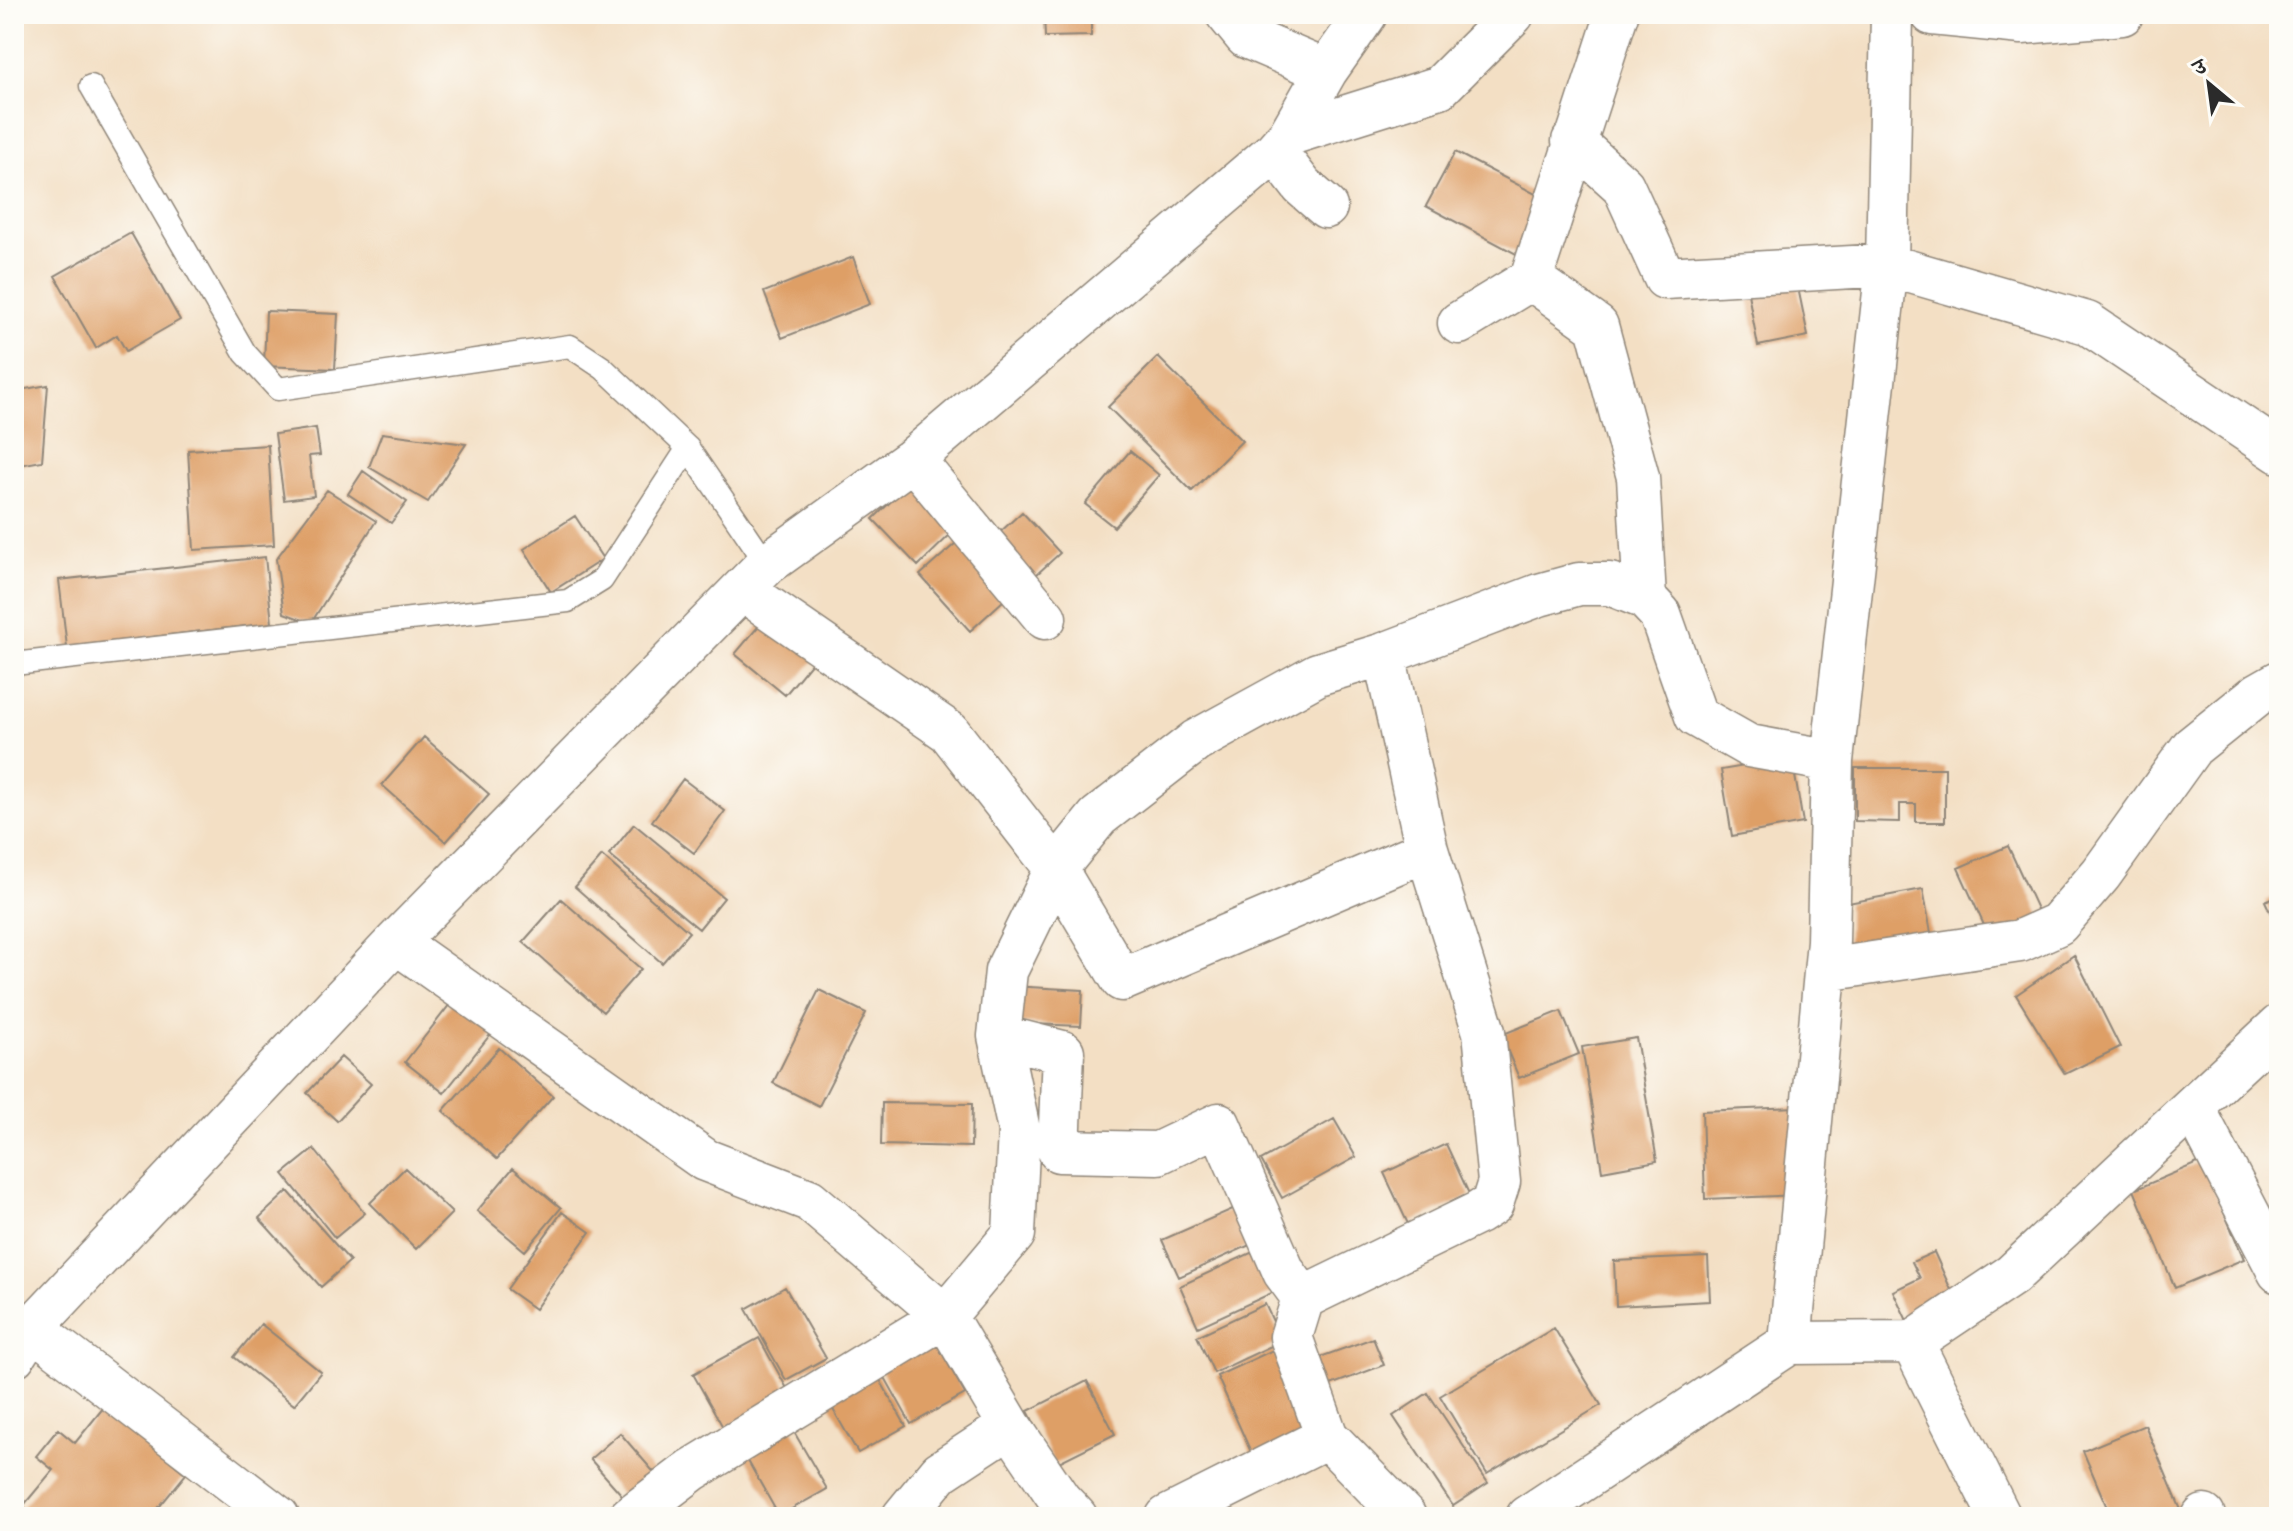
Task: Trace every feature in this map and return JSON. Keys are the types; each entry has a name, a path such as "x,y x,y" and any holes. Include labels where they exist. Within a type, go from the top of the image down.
{"street":[{"path":"1227,14 1246,37 1326,71"},
{"path":"278,1517 23,1342 396,942 755,577 913,459 1282,143 1326,71 1366,14"},
{"path":"1282,143 1440,87 1513,14"},
{"path":"1459,323 1531,279 1573,141 1617,14"},
{"path":"1790,1343 1826,970 1832,761 1887,265 1892,14"},
{"path":"1932,14 2022,23 2122,14"},
{"path":"1573,141 1623,186 1665,278 1887,265 2087,323 2279,452"},
{"path":"1282,143 1302,186 1326,207"},
{"path":"1531,279 1597,326 1638,477 1645,598"},
{"path":"913,459 1045,618"},
{"path":"755,577 949,732 1056,869 1122,980 1427,850"},
{"path":"630,1517 692,1470 945,1316 1014,1234 1019,1130 999,1036 1006,971 1056,869 1098,817 1196,741 1318,674 1384,654 1539,595 1579,584 1610,584 1645,598 1660,614 1696,716 1749,746 1832,761"},
{"path":"1384,654 1427,850 1484,1032 1499,1182 1492,1204 1478,1213 1303,1298 1291,1337 1327,1437 1405,1517"},
{"path":"1826,970 2020,941 2058,924 2101,874 2192,747 2258,694 2279,682"},
{"path":"396,942 705,1160 809,1200 945,1316 1010,1426 1060,1500 1076,1517"},
{"path":"1527,1517 1790,1343 1912,1342 2012,1275 2279,1026"},
{"path":"999,1036 1063,1052 1059,1151 1158,1153 1219,1124 1284,1272 1303,1298"},
{"path":"2193,1107 2279,1272"},
{"path":"1912,1342 2000,1517"},
{"path":"903,1517 940,1472 1010,1426"},
{"path":"1167,1517 1327,1437"}],"lane":[{"path":"91,86 245,353 278,389 570,346 603,368 688,448 755,577"},
{"path":"14,664 568,601 602,580 688,448"}],"building":[{"path":"1044,14 1091,14 1091,36 1045,37"},
{"path":"1455,152 1547,200 1518,255 1426,206"},
{"path":"131,233 180,320 126,351 117,335 96,348 55,276"},
{"path":"853,257 870,304 782,338 764,292"},
{"path":"1795,273 1808,336 1758,346 1746,283"},
{"path":"266,311 338,314 335,369 264,366"},
{"path":"1158,357 1242,441 1192,491 1108,407"},
{"path":"48,385 42,461 14,466 14,391"},
{"path":"316,428 320,455 309,456 314,496 284,500 275,434"},
{"path":"382,433 466,444 428,502 369,467"},
{"path":"268,445 274,545 194,550 188,450"},
{"path":"1130,451 1159,475 1114,527 1085,504"},
{"path":"363,471 407,502 391,523 348,494"},
{"path":"915,478 960,525 918,566 873,519"},
{"path":"327,490 376,521 311,623 284,613 276,559"},
{"path":"1022,512 1060,553 1024,586 986,545"},
{"path":"575,516 603,559 551,592 524,549"},
{"path":"965,535 1015,590 970,631 920,575"},
{"path":"265,557 272,623 67,647 59,580"},
{"path":"768,615 818,655 785,695 735,654"},
{"path":"424,737 489,794 446,842 382,785"},
{"path":"1792,758 1803,823 1732,836 1721,770"},
{"path":"1855,768 1945,768 1945,822 1916,822 1916,804 1900,804 1900,822 1855,821"},
{"path":"683,779 725,811 694,853 652,821"},
{"path":"634,824 724,898 699,929 609,855"},
{"path":"2008,846 2043,922 1993,945 1958,868"},
{"path":"602,856 689,932 662,963 575,887"},
{"path":"1923,889 1934,949 1848,965 1848,903"},
{"path":"2279,895 2279,931 2265,901"},
{"path":"561,899 641,969 603,1012 523,942"},
{"path":"2074,955 2120,1047 2065,1074 2016,995"},
{"path":"1010,986 1083,990 1081,1026 1008,1023"},
{"path":"819,990 866,1013 819,1106 773,1083"},
{"path":"457,995 497,1026 444,1093 405,1062"},
{"path":"1561,1011 1579,1054 1519,1078 1501,1035"},
{"path":"1636,1038 1657,1161 1602,1171 1582,1047"},
{"path":"499,1048 553,1096 497,1159 443,1111"},
{"path":"341,1057 371,1084 337,1121 307,1093"},
{"path":"882,1103 972,1104 971,1147 881,1145"},
{"path":"1796,1107 1799,1195 1705,1199 1702,1111"},
{"path":"1334,1119 1356,1157 1282,1198 1261,1160"},
{"path":"1446,1144 1470,1196 1408,1224 1384,1173"},
{"path":"314,1149 365,1213 335,1238 283,1174"},
{"path":"2202,1161 2244,1259 2175,1288 2134,1190"},
{"path":"405,1168 452,1213 416,1249 370,1203"},
{"path":"513,1168 561,1208 525,1251 477,1211"},
{"path":"288,1191 350,1261 321,1287 259,1218"},
{"path":"1244,1204 1261,1240 1179,1277 1162,1240"},
{"path":"562,1212 590,1232 535,1309 507,1289"},
{"path":"1255,1251 1274,1292 1198,1327 1180,1286"},
{"path":"1934,1252 1956,1301 1908,1323 1893,1291 1920,1278 1912,1262"},
{"path":"1708,1257 1710,1301 1616,1306 1614,1261"},
{"path":"785,1287 826,1358 786,1380 746,1309"},
{"path":"1265,1304 1282,1341 1214,1373 1197,1336"},
{"path":"261,1324 321,1372 294,1405 234,1357"},
{"path":"1554,1328 1601,1405 1487,1474 1440,1396"},
{"path":"932,1335 965,1394 911,1424 878,1365"},
{"path":"759,1338 789,1392 724,1429 693,1374"},
{"path":"1373,1338 1384,1365 1320,1389 1309,1361"},
{"path":"1273,1350 1310,1435 1254,1459 1217,1376"},
{"path":"875,1371 906,1426 858,1453 827,1399"},
{"path":"1087,1381 1115,1434 1055,1464 1028,1411"},
{"path":"1428,1393 1488,1483 1453,1506 1393,1416"},
{"path":"104,1407 186,1474 151,1517 36,1517 23,1506 53,1470 36,1456 58,1429 75,1443"},
{"path":"786,1418 827,1489 779,1516 739,1445"},
{"path":"2145,1425 2184,1517 2111,1517 2083,1451"},
{"path":"620,1433 658,1477 629,1503 590,1459"}]}
